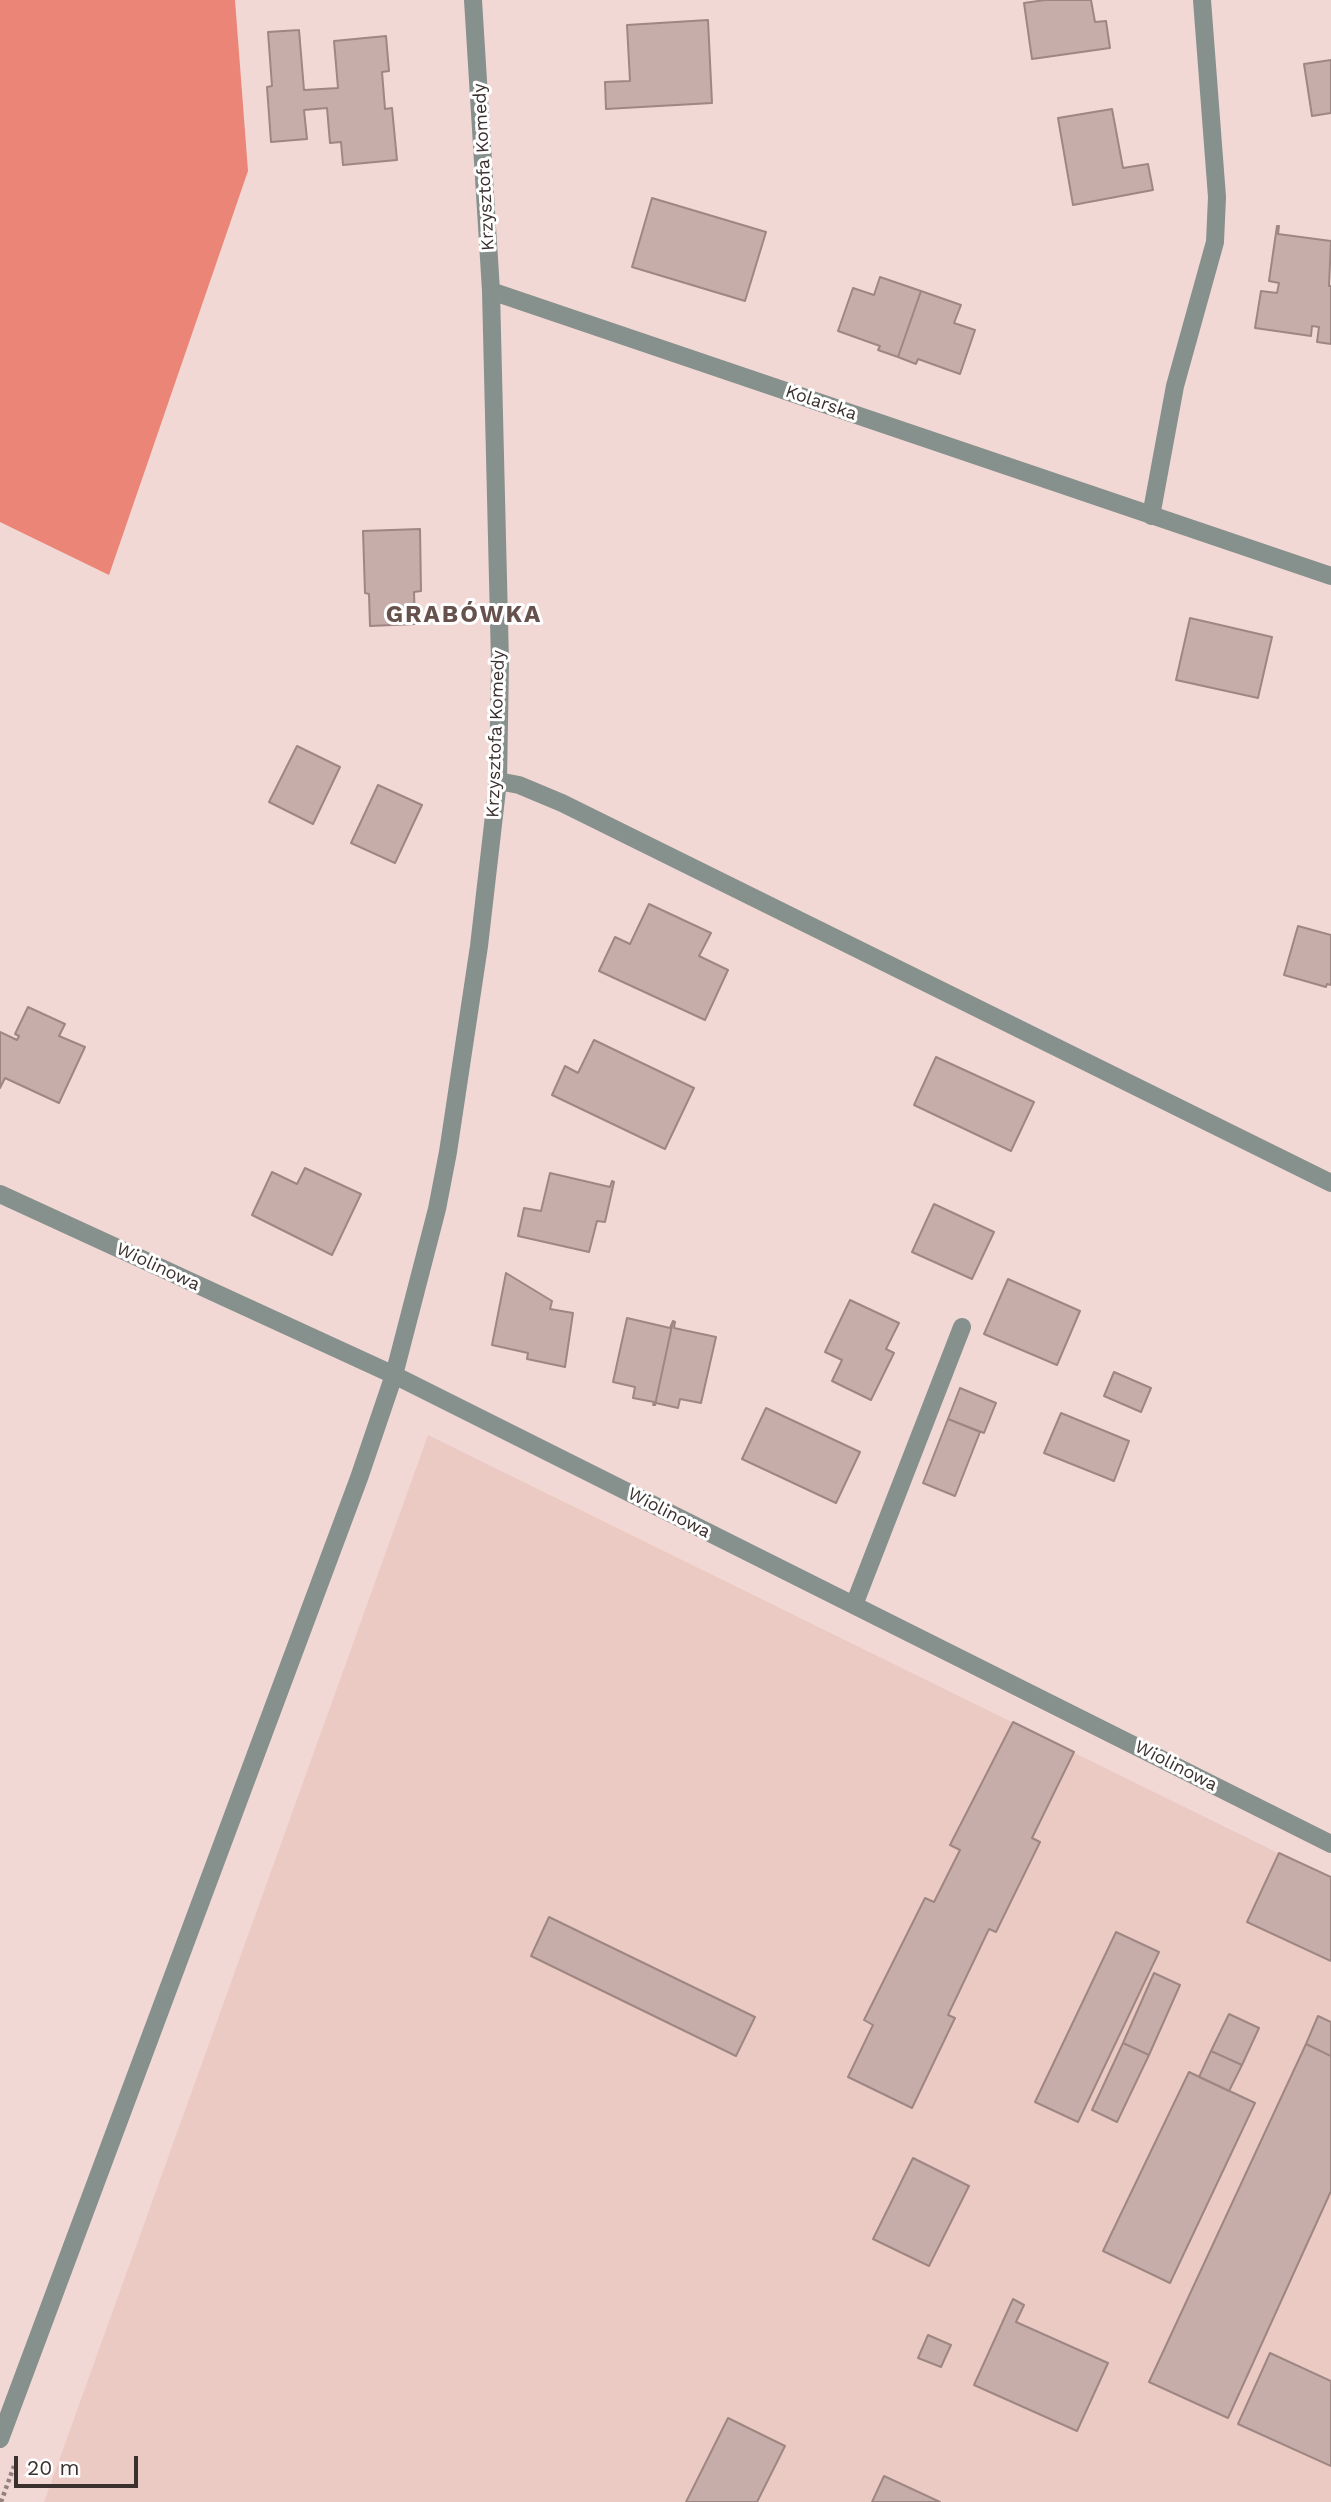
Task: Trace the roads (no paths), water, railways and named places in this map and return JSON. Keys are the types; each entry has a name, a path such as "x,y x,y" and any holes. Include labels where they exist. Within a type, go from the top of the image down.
{"street":[{"name":"Krzysztofa Komedy","path":"0,2439 354,1490 394,1375 437,1209 479,946 498,781 500,662 491,291 473,0"},
{"path":"1151,516 1175,386 1216,242 1217,197 1202,0"},
{"name":"Kolarska","path":"491,291 1331,576"},
{"path":"498,781 519,785 562,803 1331,1183"},
{"name":"Wiolinowa","path":"0,1194 394,1375 1331,1844"},
{"path":"854,1605 962,1327"}],"district":[{"name":"GRABÓWKA","path":"464,615"}]}
